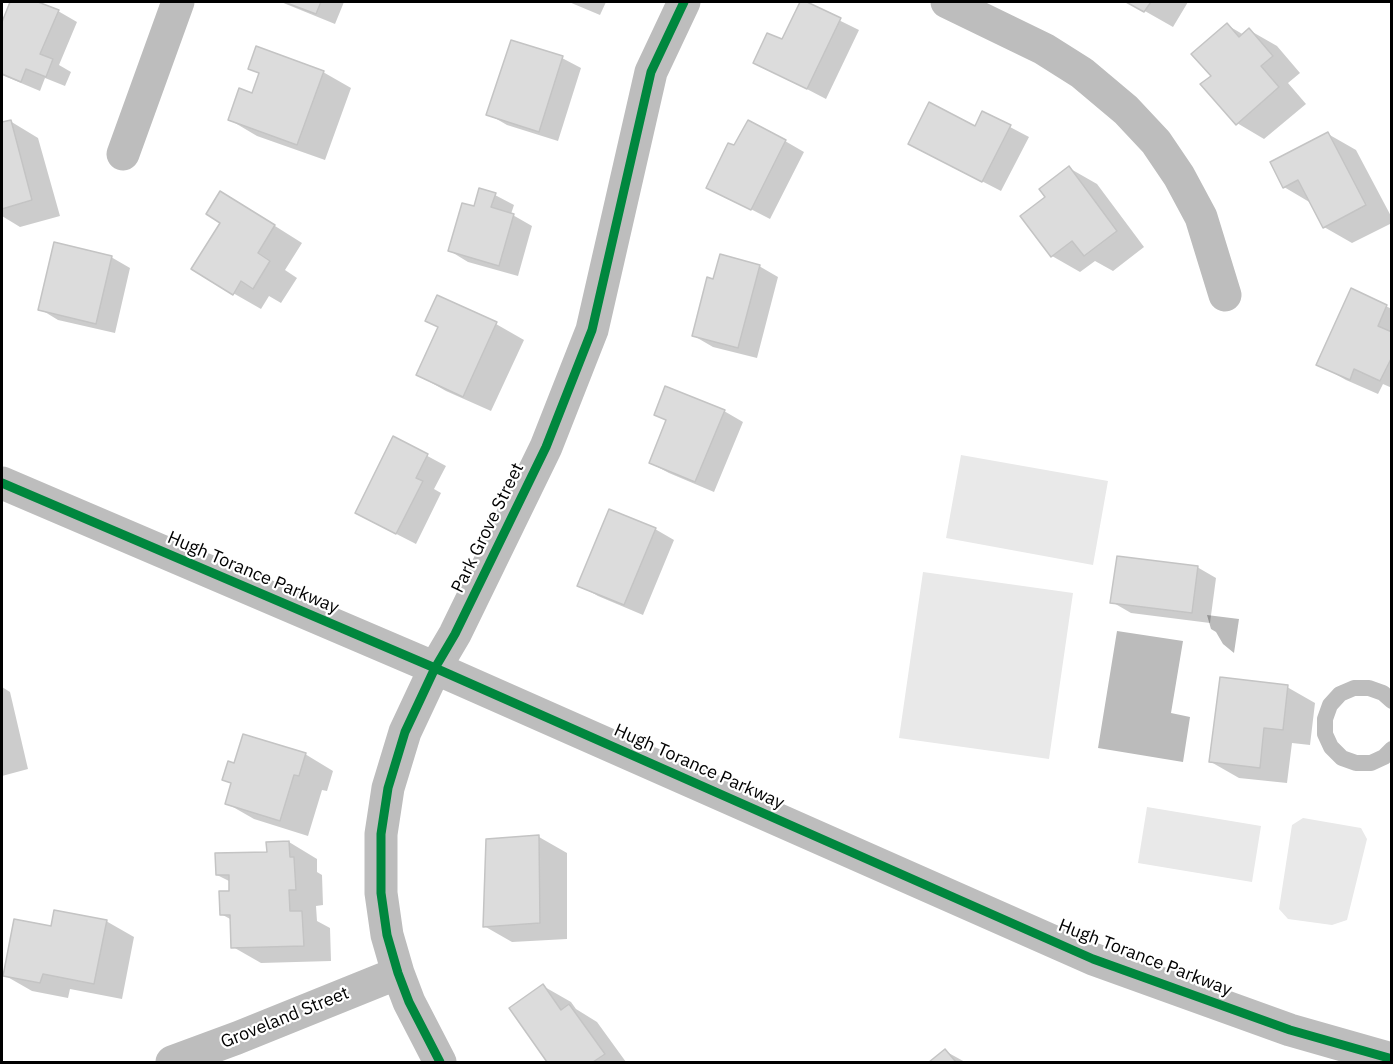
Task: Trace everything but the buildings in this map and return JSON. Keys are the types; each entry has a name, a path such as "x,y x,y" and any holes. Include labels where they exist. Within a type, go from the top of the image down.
{"street":[{"path":"123,154 178,2"},
{"name":"Park Grove Street","path":"440,1062 409,1002 387,935 381,893 381,834 388,788 405,732 546,447 592,330 651,72 684,2"},
{"path":"947,2 1044,49 1082,73 1126,110 1156,142 1179,176 1201,217 1225,295"},
{"name":"Hugh Torance Parkway","path":"2,483 435,668 1093,959 1290,1030 1392,1059"},
{"name":"Groveland Street","path":"172,1062 398,973"}],"lane":[{"path":"1392,701 1383,693 1369,688 1354,688 1341,694 1330,705 1324,719 1325,734 1331,747 1342,758 1356,763 1371,763 1384,757 1392,749"}],"shaded area":[{"path":"961,455 1108,481 1093,565 946,538"},
{"path":"923,572 1073,593 1049,759 899,738"},
{"path":"1207,615 1239,619 1234,653 1211,629"},
{"path":"1117,631 1183,641 1171,713 1190,717 1183,762 1098,748"},
{"path":"1147,807 1261,826 1252,882 1138,863"},
{"path":"1303,818 1361,828 1367,839 1347,920 1332,925 1288,919 1279,909 1292,825"}],"cycle path":[{"path":"440,1062 409,1002 387,935 381,893 381,834 388,788 405,732 546,447 592,330 651,72 684,2"},
{"path":"2,483 435,668 1093,959 1290,1030 1392,1059"}]}
